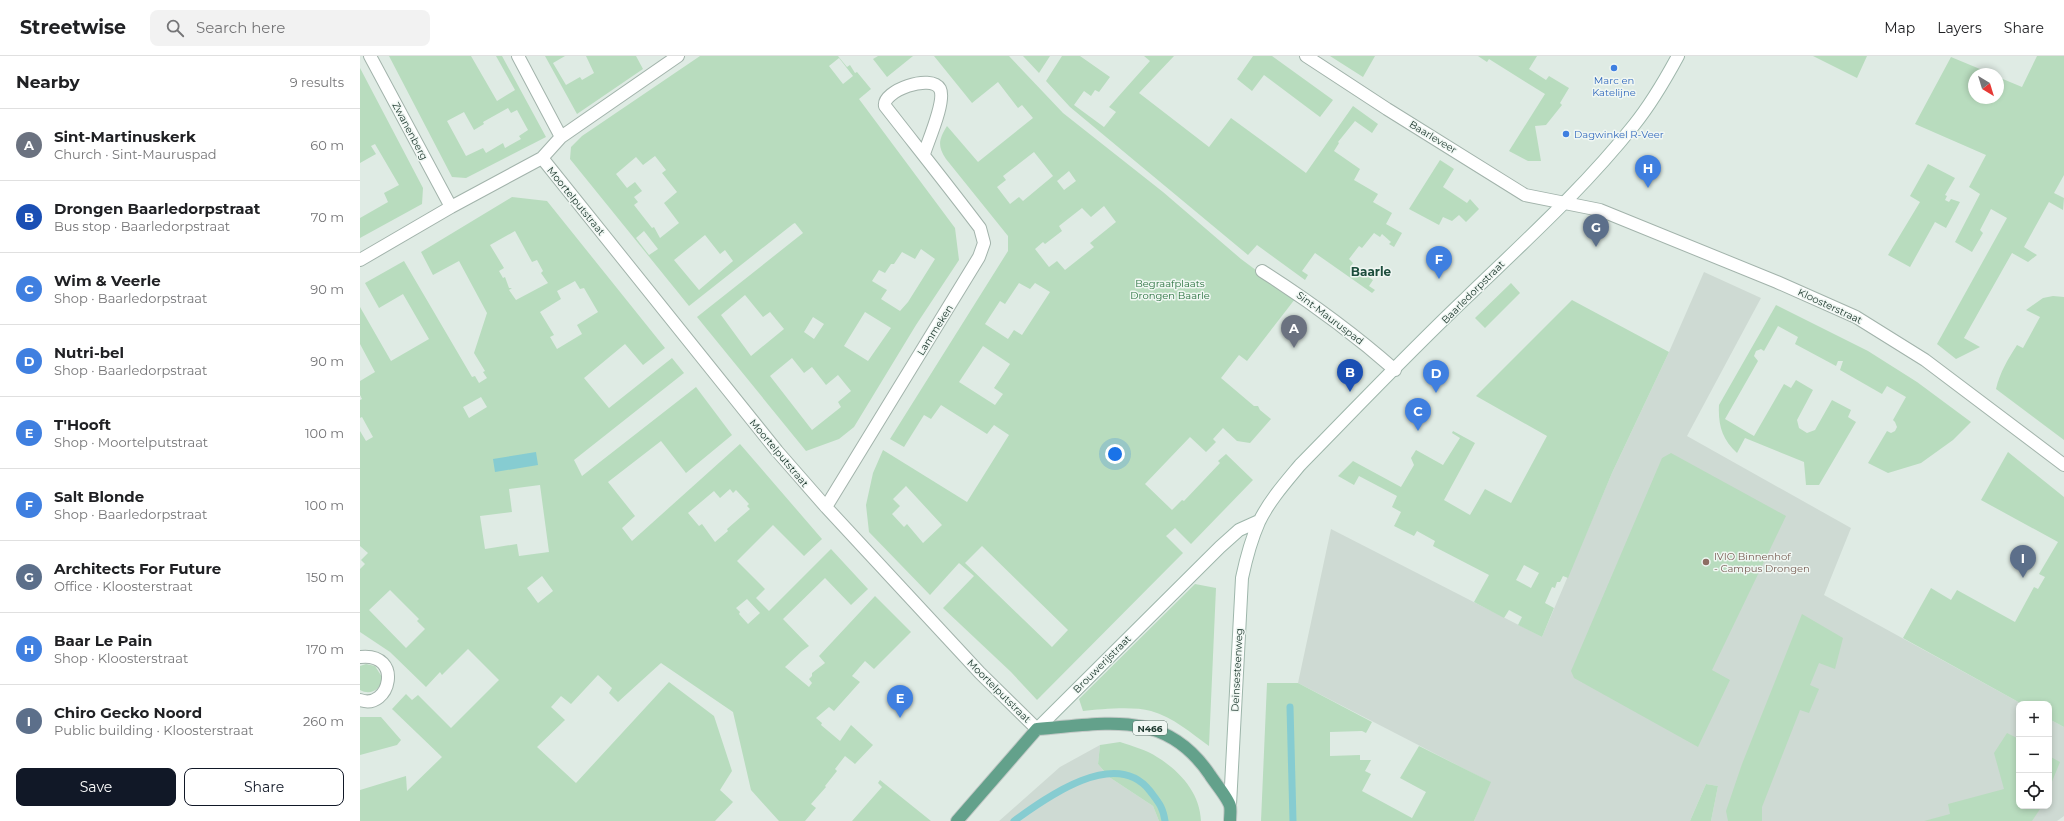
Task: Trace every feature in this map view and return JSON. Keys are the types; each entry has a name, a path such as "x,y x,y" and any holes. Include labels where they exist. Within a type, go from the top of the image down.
{"main road":[{"name":"N466","path":"1037,729 1122,722 1144,726 1168,735 1192,753 1230,805"},
{"name":"Brouwerijstraat","path":"957,821 1037,729"},
{"name":"Deinsesteenweg","path":"1230,805 1230,821"}],"street":[{"name":"Zwanenberg","path":"370,56 451,207"},
{"path":"518,56 561,137"},
{"name":"Moortelputstraat","path":"360,260 451,207 542,158 561,137 678,56"},
{"name":"Baarleveer","path":"1306,56 1387,109 1526,195 1566,202"},
{"name":"Baarledorpstraat","path":"1259,521 1279,491 1300,465 1467,296 1566,202 1635,124 1662,84 1678,56"},
{"name":"Lammeken","path":"826,507 979,257 984,243 980,228 924,154 885,106 885,103 891,95 923,82 934,83 942,94 924,154"},
{"name":"Moortelputstraat","path":"542,158 777,451 826,507 980,673 1037,729"},
{"name":"Kloosterstraat","path":"1566,202 1600,210 1777,282 1856,317 1925,360 2064,465"},
{"name":"Sint-Mauruspad","path":"1262,271 1311,303 1358,338 1395,370"},
{"name":"Brouwerijstraat","path":"1037,729 1220,547 1239,530 1259,521"},
{"name":"Deinsesteenweg","path":"1230,805 1242,578 1250,546 1259,521"},
{"path":"360,656 370,656 379,659 386,667 389,676 388,686 382,695 373,700 360,700"}],"shaded area":[{"name":"IVIO Binnenhof - Campus Drongen","path":"1704,272 1761,298 1687,436 1851,528 1824,595 2017,701 2016,809 2052,809 2052,721 2064,727 2064,816 2057,821 1711,821 1718,786 1706,784 1690,821 1474,821 1490,782 1298,683 1331,529 1542,637 1612,473 1669,352"},
{"path":"1100,745 1098,764 1109,777 1153,806 1159,821 999,821 1060,767"}],"green space":[{"path":"389,56 471,56 497,101 515,90 496,56 502,56 546,137 466,178 452,177","holes":["508,108 511,113 517,110 528,130 519,136 521,139 505,148 503,143 486,153 483,148 466,156 447,121 464,112 474,130 484,124 483,122"]},
{"path":"545,56 565,56 553,63 566,85 580,77 582,80 594,73 586,56 636,56 643,69 577,114"},
{"path":"700,56 838,56 847,67 850,65 855,73 857,72 871,89 859,99 955,228 959,260 916,325 854,427 839,439 806,451 697,317 803,233 795,223 689,306 570,159 571,147 582,136","holes":["839,58 853,76 843,84 829,66","655,156 666,170 662,173 677,192 664,203 679,223 660,238 654,227 652,228 634,205 638,202 634,197 642,191 635,182 627,188 616,174 636,157 643,165","644,231 658,249 649,255 636,238","705,235 720,254 725,250 733,261 699,290 674,260","921,249 935,259 908,302 900,311 881,299 887,290 872,281 879,270 885,273 891,264 894,264 902,252 915,259","745,295 763,317 770,312 784,329 751,356 721,315","865,312 891,328 868,361 844,346","813,317 824,324 814,339 804,332","792,358 804,373 812,367 826,385 838,375 851,391 838,402 841,407 812,430 770,376"]},
{"path":"878,56 913,56 887,77 873,59"},
{"name":"Begraafplaats Drongen Baarle","path":"934,56 1009,56 1063,113 1163,192 1241,259 1295,299 1247,361 1239,355 1221,378 1254,406 1258,406 1260,410 1271,419 1250,443 1237,441 1223,428 1213,439 1216,442 1206,452 1190,437 1145,484 1172,510 1182,500 1184,501 1220,463 1218,461 1226,454 1253,480 1191,544 1175,528 1166,536 1183,553 1037,700 1011,672 943,608 974,576 959,563 930,595 869,532 866,505 873,473 883,450 967,502 1009,435 994,425 987,434 941,405 931,419 924,415 904,447 890,439 1008,251 1008,236 946,159 941,150 940,142 947,126 978,162 1033,118 1022,105 1018,108 998,82 972,103","holes":["1034,152 1053,176 1023,201 1019,197 1010,204 997,187 1006,180 1003,176","1069,171 1076,181 1064,190 1057,181","1104,206 1116,222 1090,243 1094,247 1065,270 1057,261 1049,267 1035,249 1043,242 1045,244 1062,231 1059,226 1082,208 1091,217","1019,283 1030,289 1035,283 1050,292 1022,335 1014,330 1008,339 985,324 1000,301 1005,304","983,346 1010,364 994,388 1003,394 995,405 959,382","906,486 942,525 923,543 907,524 904,527 892,514 900,506 893,499","982,546 1068,630 1052,647 965,563"]},
{"path":"1023,56 1050,56 1039,73"},
{"path":"1062,56 1080,56 1110,77 1099,92 1095,90 1091,96 1084,91 1074,105 1104,127 1116,112 1109,107 1150,61 1144,56 1174,56 1139,93 1209,147 1231,118 1306,173 1353,106 1378,124 1372,133 1355,121 1338,142 1339,143 1334,151 1360,169 1354,180 1378,194 1373,202 1392,213 1386,224 1402,233 1394,247 1389,244 1391,242 1382,234 1380,237 1374,233 1362,248 1359,246 1349,259 1353,263 1351,266 1373,280 1369,286 1375,290 1372,293 1315,253 1302,271 1308,275 1305,280 1257,245 1248,255 1070,107 1046,81"},
{"path":"1253,56 1272,56 1333,100 1320,117 1264,75 1252,91 1237,79"},
{"path":"1330,56 1375,56 1363,77"},
{"path":"1478,56 1537,56 1529,69 1546,80 1549,76 1569,88 1560,103 1562,105 1546,125 1535,126 1541,161 1528,161 1509,151 1545,94 1489,59 1487,62"},
{"path":"1813,56 1867,56 1857,78"},
{"path":"2037,56 2064,56 2064,175 2054,193 2064,198 2063,210 2049,202 2024,247 2037,255 2028,262 2012,253 1964,338 1980,347 1956,359 1937,344 2007,218 1991,209 1980,230 1983,233 1972,252 1955,242 1980,194 1969,187 1986,155 1915,124 1951,57 1978,68 1968,68 1968,104 2004,104 2004,80 2022,87"},
{"path":"360,68 423,188 422,204 360,238 360,218 388,202 384,193 399,185 375,144 371,146 376,154 360,163"},
{"path":"1440,160 1454,169 1443,187 1467,203 1470,199 1479,209 1466,222 1459,215 1452,221 1443,217 1439,225 1409,209"},
{"path":"1928,164 1955,178 1945,195 1947,196 1945,200 1949,202 1951,199 1960,202 1946,228 1935,222 1910,267 1888,255 1920,202 1910,196"},
{"path":"512,197 547,201 665,348 643,365 625,344 584,378 609,408 672,358 684,373 574,460 582,476 696,387 732,435 686,473 661,441 608,482 635,516 622,528 632,541 740,444 822,539 804,556 773,525 737,561 765,589 756,598 769,611 831,549 868,589 851,605 825,578 783,619 809,646 785,667 809,687 812,683 809,679 812,676 812,673 825,663 819,656 875,596 911,632 874,669 865,661 852,676 860,682 834,711 829,707 816,718 822,723 821,725 840,741 851,725 873,745 855,764 845,756 835,769 837,771 825,786 826,787 811,804 816,808 805,821 779,821 751,790 733,712 661,663 618,702 609,693 612,688 598,675 571,704 561,696 551,707 565,720 537,747 576,783 669,682 714,716 732,771 720,790 733,802 715,821 360,821 360,790 406,776 407,791 442,757 392,709 406,694 412,700 418,695 451,728 499,680 468,649 442,675 440,672 426,687 390,652 360,632 360,569 365,564 361,560 368,553 360,546 360,431 366,441 373,437 362,417 360,418 360,400 362,399 360,395 360,381 375,372 360,344 360,307 391,361 429,339 403,294 379,308 365,283 404,261 472,377 475,376 479,383 487,378 483,372 485,371 474,353 487,313 459,261 433,275 421,252","holes":["515,231 532,262 537,260 543,271 541,273 548,283 516,300 509,290 512,288 509,288 505,277 503,278 499,271 504,268 490,245","575,281 580,289 584,288 598,312 577,325 582,334 557,349 550,337 554,335 540,312 561,299 557,291","481,397 487,407 469,418 463,407","540,485 549,552 519,556 517,544 485,549 480,516 512,512 509,489","730,489 733,493 736,490 749,504 747,506 750,509 727,529 728,531 715,542 702,524 699,526 688,513 714,491 720,498","542,576 553,591 538,603 527,588","390,590 419,619 417,621 425,629 406,648 369,610","747,599 760,613 748,624 739,614 740,612 736,608"]},
{"path":"1511,283 1520,293 1485,328 1475,318"},
{"path":"2053,296 2064,297 2064,440 1996,389 2002,371 2010,355 2017,345 2023,348 2040,317 2026,310 2043,298"},
{"path":"1572,300 1669,352 1612,473 1568,578 1563,576 1560,582 1557,582 1555,588 1552,587 1545,603 1554,608 1542,637 1518,625 1522,617 1509,610 1504,618 1474,602 1489,575 1433,546 1435,541 1417,531 1414,536 1394,526 1401,512 1392,507 1397,496 1359,476 1354,485 1338,476 1353,461 1401,487 1414,465 1411,458 1416,450 1443,465 1460,438 1452,433 1453,431 1475,443 1444,500 1470,515 1485,489 1511,503 1547,436 1476,396","holes":["1524,565 1539,573 1531,588 1516,580"]},
{"path":"1776,305 1868,351 1917,382 1971,422 1953,440 1921,463 1888,473 1868,463 1887,431 1891,433 1895,431 1897,427 1893,420 1906,397 1887,386 1882,394 1840,370 1843,361 1838,361 1836,366 1795,344 1798,337 1778,326 1764,351 1761,349 1756,351 1754,356 1758,361 1725,419 1754,436 1784,384 1791,388 1796,380 1813,390 1797,420 1799,428 1807,433 1815,430 1832,400 1851,410 1848,417 1856,422 1819,485 1806,485 1804,462 1745,438 1737,453 1724,437 1719,419 1719,405"},
{"path":"2008,452 2064,497 2064,727 2052,721 2052,701 2017,701 1903,638 1931,588 1951,600 1957,590 2015,622 2034,587 2038,589 2045,577 2039,574 2058,542 1981,500"},
{"path":"1671,453 1786,516 1712,670 1730,680 1698,747 1574,678 1571,671 1662,458"},
{"path":"1195,584 1216,588 1209,746 1167,717 1144,709 1127,708 1083,711 1079,699"},
{"path":"1802,614 1843,638 1835,669 1819,663 1810,685 1819,689 1809,713 1800,710 1762,807 1762,821 1728,821 1726,811 1742,764"},
{"path":"366,664 375,666 382,677 382,681 378,688 372,692 364,692 360,690 360,666"},
{"path":"1267,683 1298,683 1372,722 1366,733 1362,731 1330,732 1330,756 1360,755 1360,760 1371,760 1365,771 1371,774 1362,791 1412,818 1426,792 1400,778 1419,746 1491,782 1474,821 1261,821"},
{"path":"360,717 381,717 401,740 397,745 360,755"},
{"path":"2007,733 2016,738 2016,809 2040,809 2032,821 1924,821 1950,814 1948,804 2004,789 1994,753"},
{"path":"1120,742 1139,748 1153,755 1181,776 1193,792 1197,801 1201,821 1159,821 1153,806 1109,777 1098,764 1100,745"},
{"path":"2052,758 2060,762 2052,782"},
{"path":"880,780 931,821 852,821 882,787 878,783"},
{"path":"1706,784 1718,786 1711,821 1690,821"}],"water":[{"path":"536,452 538,465 495,472 493,459"}],"waterway":[{"path":"1290,707 1293,821"},
{"path":"1014,821 1044,800 1082,780 1101,775 1119,774 1136,779 1150,791 1160,805 1165,821"}],"place":[{"name":"Marc en Katelijne","path":"1614,68"},
{"name":"Dagwinkel R-Veer","path":"1566,134"},
{"name":"Baar Le Pain","path":"1648,188"},
{"name":"Architects For Future","path":"1596,247"},
{"name":"Salt Blonde","path":"1439,279"},
{"name":"Sint-Martinuskerk","path":"1294,348"},
{"name":"Drongen Baarledorpstraat","path":"1350,392"},
{"name":"Nutri-bel","path":"1436,393"},
{"name":"Wim & Veerle","path":"1418,431"},
{"name":"IVIO Binnenhof - Campus Drongen","path":"1706,562"},
{"name":"Chiro Gecko Noord","path":"2023,578"},
{"name":"T'Hooft","path":"900,718"}],"district":[{"name":"Baarle","path":"1371,271"}]}
